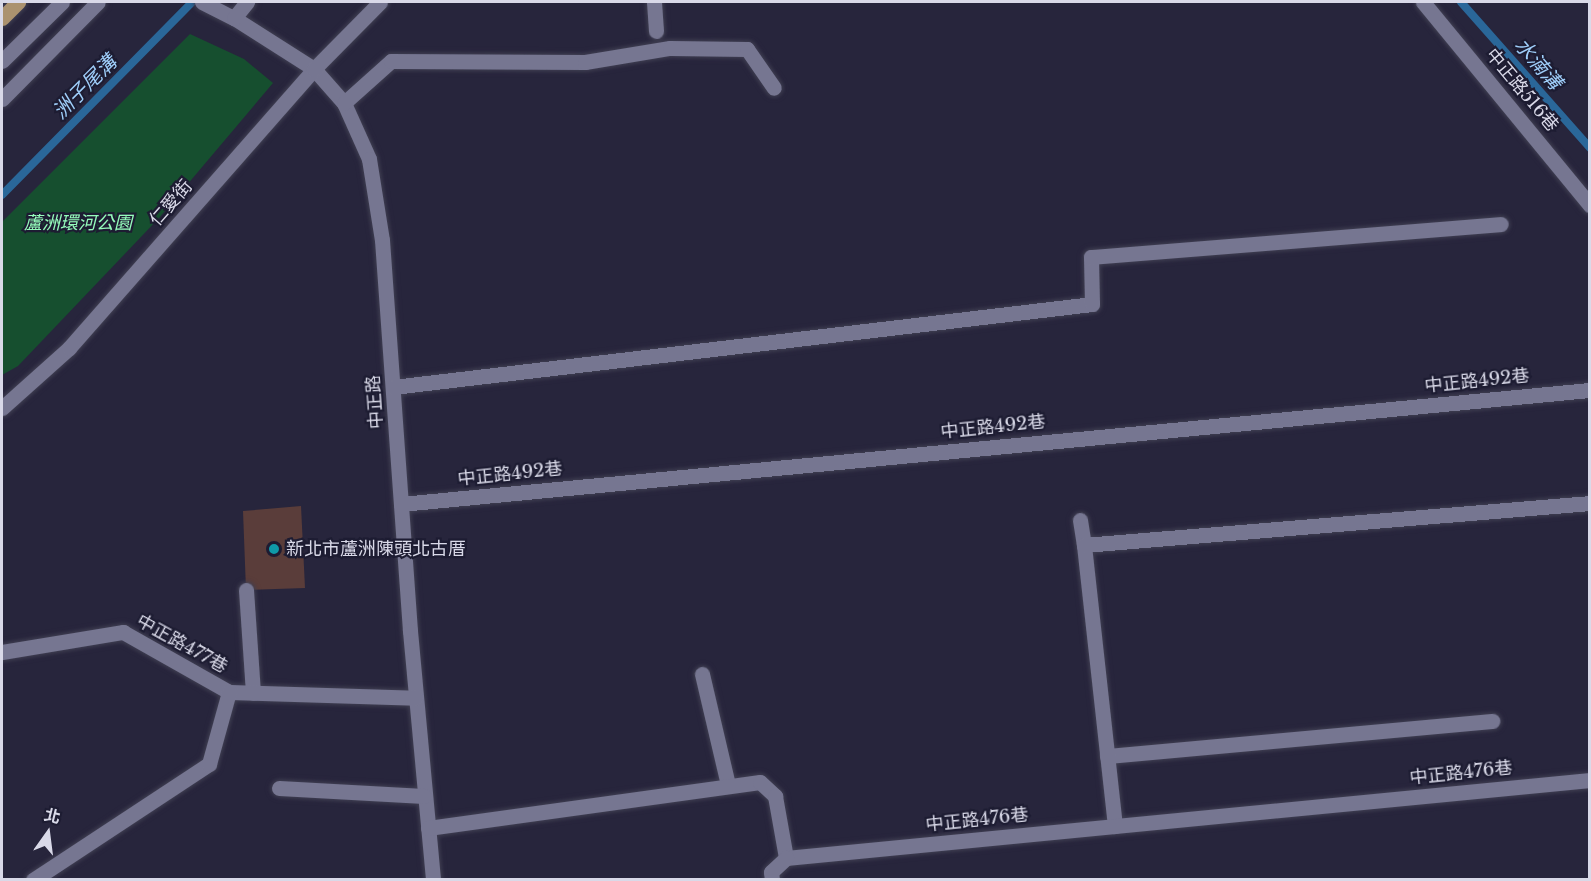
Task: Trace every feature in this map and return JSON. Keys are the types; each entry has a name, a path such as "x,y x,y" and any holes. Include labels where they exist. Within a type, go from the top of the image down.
{"main road":[{"path":"2,18 18,2"}],"street":[{"path":"2,62 62,2"},
{"path":"2,99 98,2"},
{"path":"234,18 247,2"},
{"path":"314,69 380,2"},
{"path":"654,2 656,31"},
{"name":"中正路516巷","path":"1423,2 1590,205"},
{"name":"中正路","path":"204,3 234,18 314,69 344,103 369,159 381,240 416,698 433,879"},
{"path":"344,103 391,61 585,62 670,48 747,50 774,88"},
{"name":"仁愛街","path":"2,408 69,348 314,69"},
{"path":"393,387 1092,304 1091,257 1501,224"},
{"name":"中正路492巷","path":"401,504 1590,390"},
{"path":"1084,545 1590,502"},
{"path":"1080,520 1115,826"},
{"path":"246,590 254,693"},
{"name":"中正路477巷","path":"2,652 123,632 229,692 416,698"},
{"path":"702,674 728,785"},
{"path":"33,879 209,764 229,692"},
{"path":"1107,756 1492,721"},
{"name":"中正路476巷","path":"786,858 1590,780"},
{"path":"428,828 760,782 775,796 786,858 771,872 772,879"},
{"path":"279,788 424,796"}],"green space":[{"name":"蘆洲環河公園","path":"190,34 244,59 273,83 159,218 18,366 2,375 2,222"}],"building":[{"name":"新北市蘆洲陳頭北古厝","path":"301,506 305,588 246,590 243,511"}],"waterway":[{"name":"洲子尾溝","path":"2,195 192,2"},
{"name":"水湳溝","path":"1461,2 1590,148"}],"place":[{"name":"新北市蘆洲陳頭北古厝","path":"274,549"}]}
